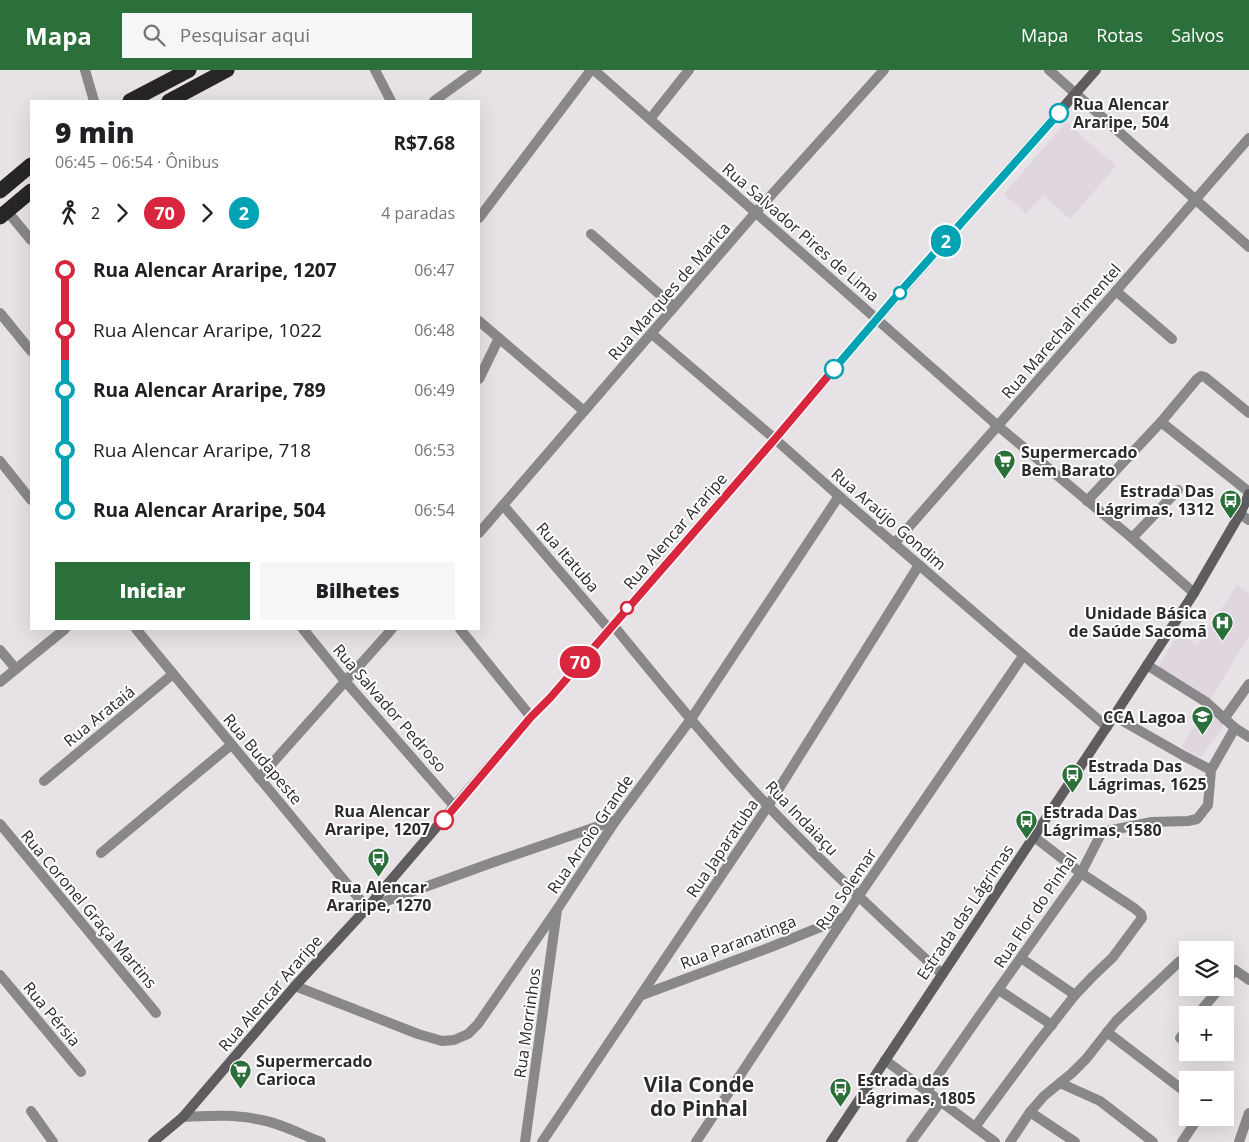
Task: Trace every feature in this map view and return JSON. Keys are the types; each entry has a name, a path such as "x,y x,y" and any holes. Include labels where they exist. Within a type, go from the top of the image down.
{"highway":[{"path":"132,100 189,70"},
{"path":"171,100 227,70"},
{"path":"0,192 30,166"},
{"path":"4,214 30,192"}],"street":[{"path":"85,70 94,100"},
{"path":"375,70 390,100"},
{"path":"435,100 478,70"},
{"path":"480,217 592,70"},
{"name":"Rua Salvador Pires de Lima","path":"592,70 998,426 1132,538 1194,593"},
{"path":"650,119 689,70"},
{"name":"Rua Marques de Marica","path":"480,531 756,212 884,70"},
{"path":"1049,70 1249,247"},
{"name":"Rua Alencar Araripe","path":"153,1142 183,1116 295,986 367,908 877,319 1096,70"},
{"name":"Rua Marechal Pimentel","path":"894,544 1195,199 1247,143"},
{"path":"4,214 30,239"},
{"path":"591,234 674,307"},
{"path":"1116,291 1172,339"},
{"path":"0,313 30,350"},
{"path":"480,322 584,411"},
{"name":"Rua Araújo Gondim","path":"652,334 1107,727"},
{"path":"480,377 499,338"},
{"path":"1087,501 1161,422 1197,379 1203,376 1249,413"},
{"path":"1161,422 1249,493"},
{"path":"0,461 30,499"},
{"path":"1132,538 1178,490"},
{"name":"Estrada das Lágrimas","path":"831,1142 1245,517 1249,493"},
{"name":"Rua Arroio Grande","path":"295,986 418,1034 442,1041 454,1040 468,1034 478,1024 616,820 691,718 838,496"},
{"name":"Rua Itatuba","path":"503,505 691,718"},
{"name":"Rua Japaratuba","path":"542,1142 768,806 919,565"},
{"path":"0,682 64,630"},
{"name":"Rua Budapeste","path":"137,630 367,908"},
{"name":"Rua Salvador Pedroso","path":"304,630 345,681 455,807"},
{"path":"259,778 391,630"},
{"path":"461,630 531,717"},
{"path":"0,650 16,670"},
{"name":"Rua Solemar","path":"696,1142 858,897 1024,656"},
{"path":"1146,665 1206,702 1235,728 1249,737"},
{"name":"Rua Arataiá","path":"44,781 173,674"},
{"path":"1224,718 1249,684"},
{"path":"1114,716 1211,770"},
{"name":"Rua Indaiaçu","path":"691,718 768,806 858,897 942,974"},
{"name":"Rua Flor do Pinhal","path":"927,1091 1081,873 1102,832 1152,822 1197,819 1208,806 1211,770 1235,728"},
{"path":"101,853 231,745"},
{"path":"367,908 616,820"},
{"name":"Rua Coronel Graça Martins","path":"0,824 156,1012"},
{"path":"976,1142 979,1130 1052,1025 1075,995 1113,957 1142,918 1141,914 1134,908 1081,873 1034,836"},
{"name":"Rua Morrinhos","path":"525,1142 558,908"},
{"name":"Rua Paranatinga","path":"642,995 845,917"},
{"path":"1021,958 1075,995"},
{"path":"1010,1142 1030,1112 1044,1096 1086,1059 1116,1021 1179,962"},
{"path":"1234,971 1249,980"},
{"name":"Rua Pérsia","path":"0,975 81,1072"},
{"path":"999,990 1052,1025"},
{"path":"1204,1006 1213,996"},
{"path":"1107,1032 1179,1087"},
{"path":"885,1060 995,1142"},
{"path":"1060,1083 1100,1101 1153,1142"},
{"path":"911,1142 941,1101"},
{"path":"32,1110 53,1142"},
{"path":"1030,1112 1075,1142"},
{"path":"1239,1142 1249,1113"},
{"path":"183,1116 227,1116 258,1119 321,1142"},
{"path":"1182,1142 1193,1126"}],"shaded area":[{"path":"1066,122 1116,166 1070,219 1043,195 1026,214 1004,194"},
{"name":"Unidade Básica de Saúde Sacomã","path":"1237,585 1249,593 1249,636 1210,700 1157,669 1179,633 1197,645"},
{"name":"CCA Lagoa","path":"1206,708 1225,724 1201,757 1181,747"}],"bus line":[{"name":"2","path":"834,369 1059,113"},
{"name":"70","path":"444,820 531,717 550,698 715,509 834,369"}],"place":[{"name":"Rua Alencar Araripe, 504","path":"1059,113"},
{"name":"Supermercado Bem Barato","path":"1005,480"},
{"name":"Estrada Das Lágrimas, 1312","path":"1230,519"},
{"name":"Unidade Básica de Saúde Sacomã","path":"1223,641"},
{"name":"CCA Lagoa","path":"1202,736"},
{"name":"Estrada Das Lágrimas, 1625","path":"1072,794"},
{"name":"Rua Alencar Araripe, 1207","path":"444,820"},
{"name":"Estrada Das Lágrimas, 1580","path":"1027,840"},
{"name":"Rua Alencar Araripe, 1270","path":"379,877"},
{"name":"Supermercado Carioca","path":"240,1089"},
{"name":"Estrada das Lágrimas, 1805","path":"841,1108"}],"district":[{"name":"Vila Conde do Pinhal","path":"699,1097"}]}
